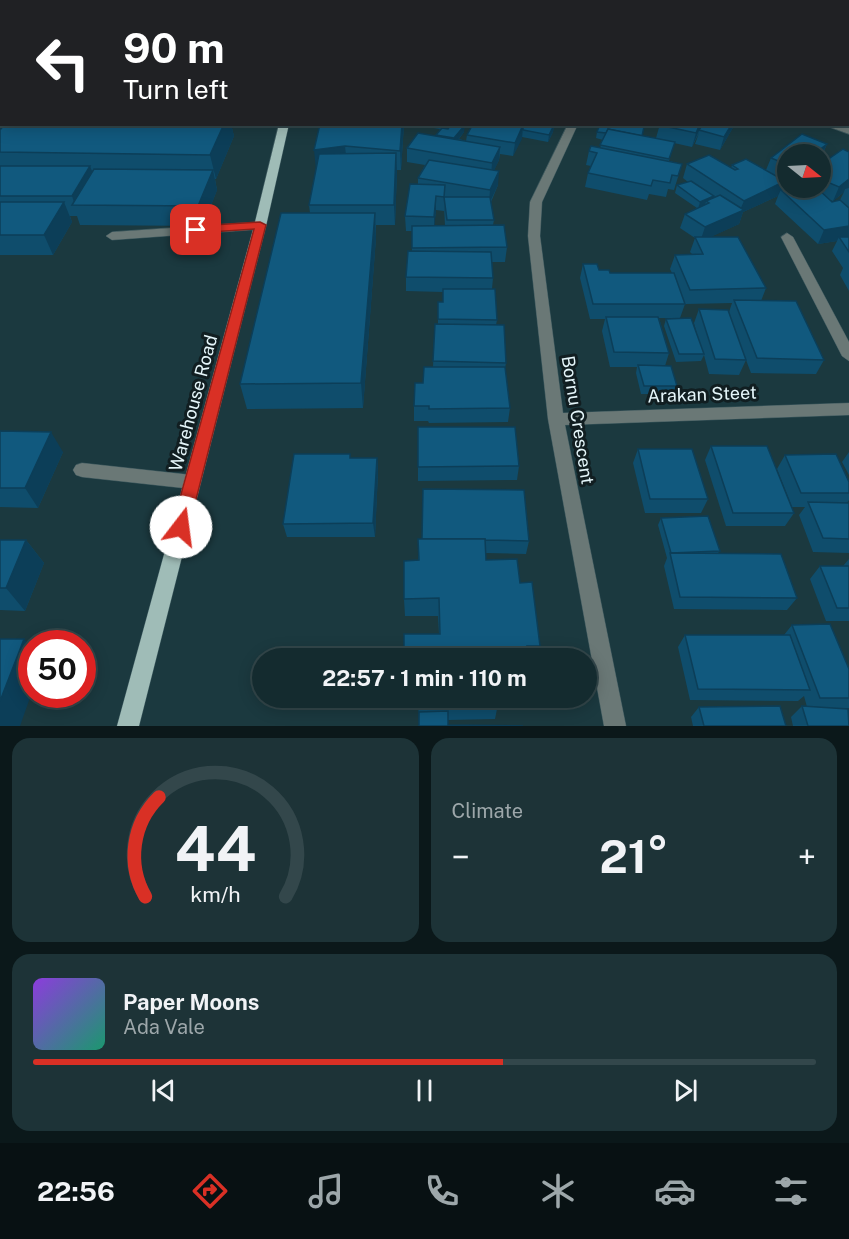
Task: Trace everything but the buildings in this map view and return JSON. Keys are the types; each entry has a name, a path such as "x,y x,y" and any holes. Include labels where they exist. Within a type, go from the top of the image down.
{"main road":[{"name":"Warehouse Road","path":"128,726 260,225 284,126"}],"street":[{"name":"Bornu Crescent","path":"572,126 536,202 534,236 556,419 615,726"},
{"path":"833,126 849,131"},
{"path":"112,236 260,225"},
{"path":"787,237 849,356"},
{"name":"Arakan Steet","path":"556,419 849,409"},
{"path":"82,470 192,483"}],"route":[{"path":"181,527 260,225 196,230"}]}
